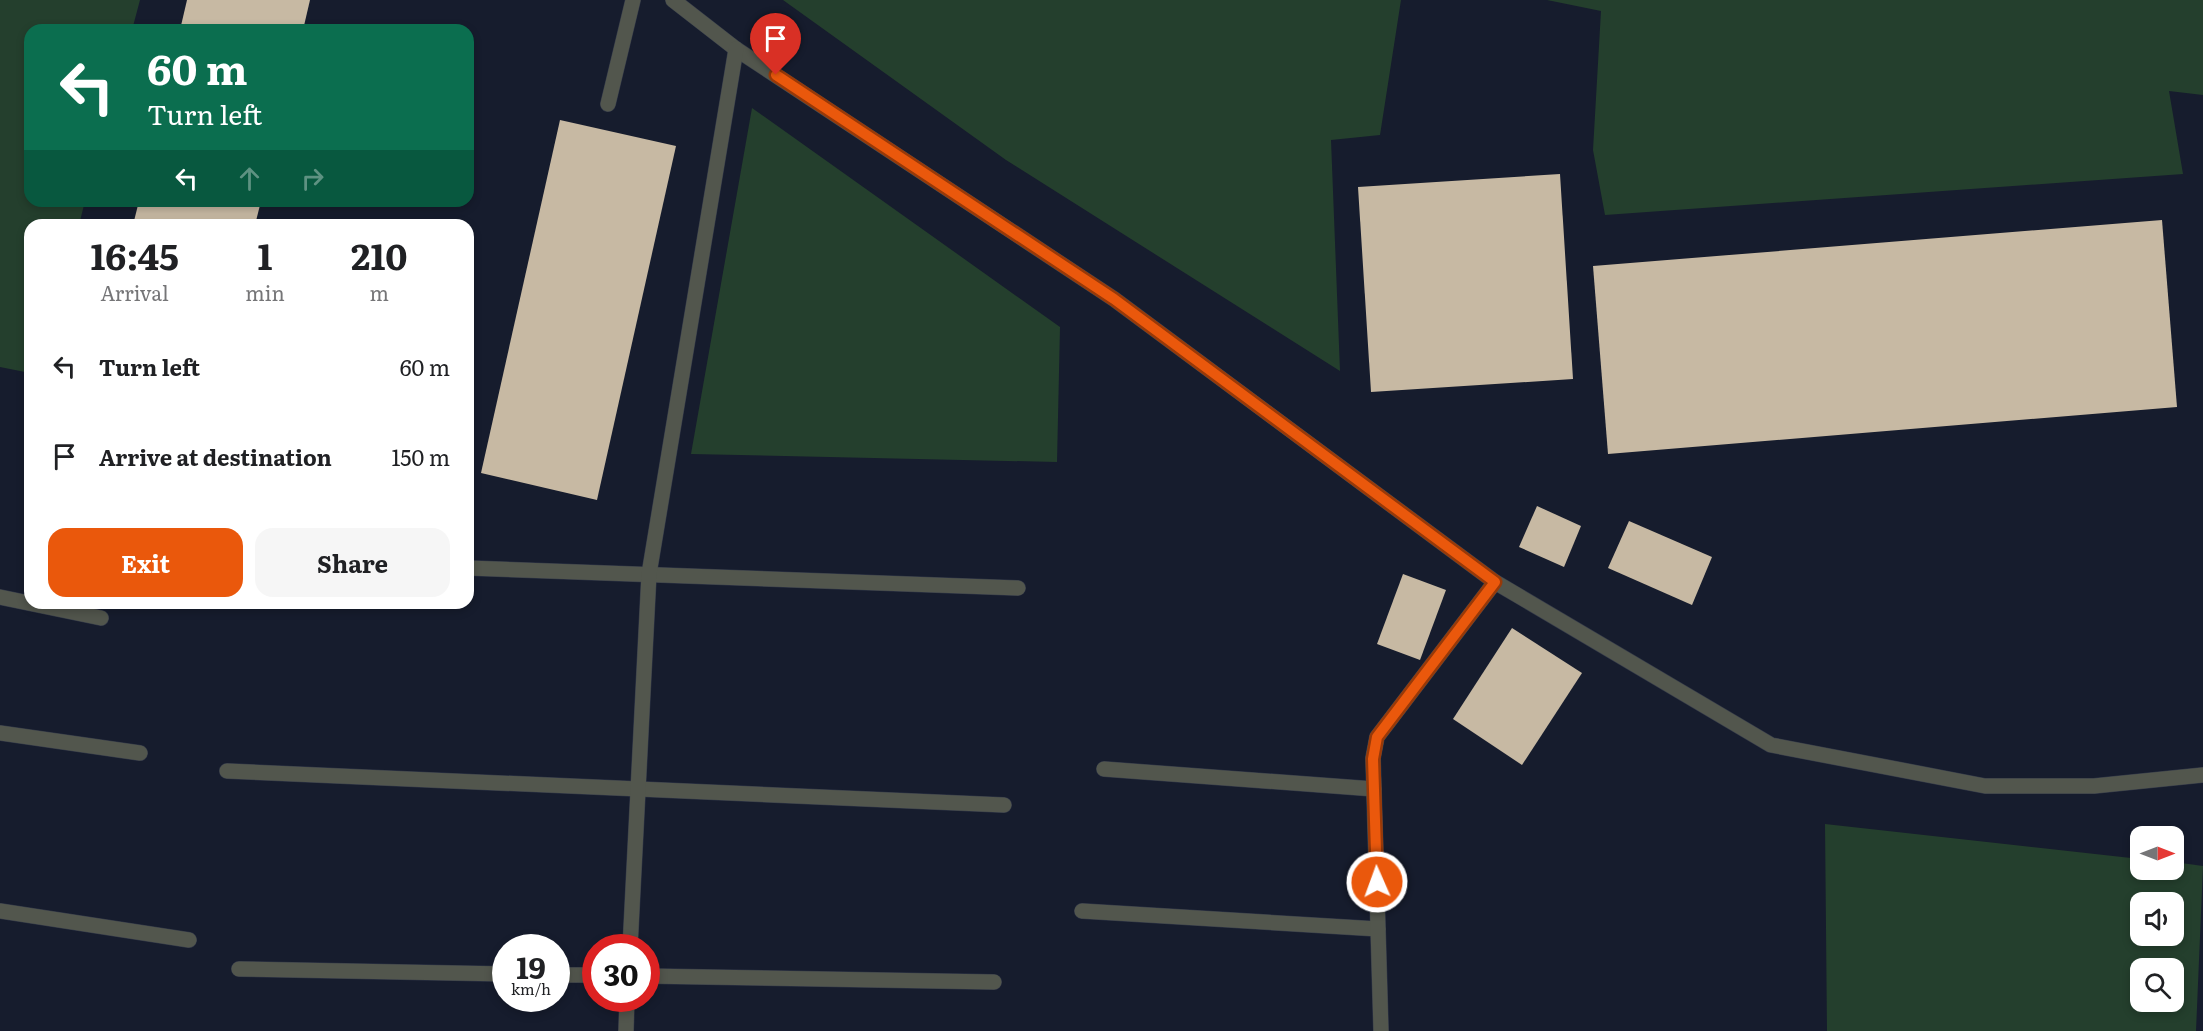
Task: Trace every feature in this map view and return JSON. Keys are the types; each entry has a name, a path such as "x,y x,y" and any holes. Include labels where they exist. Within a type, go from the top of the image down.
{"street":[{"path":"608,105 633,0"},
{"path":"673,0 736,49 1114,299 1495,582 1771,745 1985,786 2094,786 2203,775"},
{"path":"631,934 649,574 736,49"},
{"path":"474,568 1018,588"},
{"path":"1381,1031 1373,759 1377,737 1495,582"},
{"path":"0,597 24,602"},
{"path":"58,609 101,618"},
{"path":"0,733 140,753"},
{"path":"1104,769 1374,789"},
{"path":"227,771 1004,805"},
{"path":"0,911 189,940"},
{"path":"1082,911 1378,929"},
{"path":"239,969 492,974"},
{"path":"660,976 993,982"},
{"path":"626,1031 627,1012"}],"green space":[{"path":"0,0 140,0 134,24 24,24 24,207 84,207 80,219 24,219 24,372 0,367"},
{"path":"783,0 1401,0 1380,135 1331,140 1340,371 1006,160"},
{"path":"1547,0 2203,0 2203,95 2169,91 2183,174 1605,215 1593,150 1601,11"},
{"path":"752,108 1060,327 1057,462 691,454"},
{"path":"1825,824 2130,858 2130,880 2184,880 2184,863 2203,866 2196,1031 1827,1031"}],"building":[{"path":"187,0 310,0 304,24 181,24"},
{"path":"560,120 676,146 597,500 481,473"},
{"path":"1560,174 1573,379 1371,392 1358,187"},
{"path":"138,207 260,207 256,219 134,219"},
{"path":"2162,220 2177,407 1608,454 1593,266"},
{"path":"1537,506 1581,526 1564,567 1519,547"},
{"path":"1629,521 1712,557 1692,605 1608,568"},
{"path":"1403,574 1446,590 1420,660 1377,644"},
{"path":"1512,628 1582,673 1522,765 1453,719"}],"route":[{"path":"776,75 1114,299 1495,582 1377,737 1373,759 1377,882"}]}
